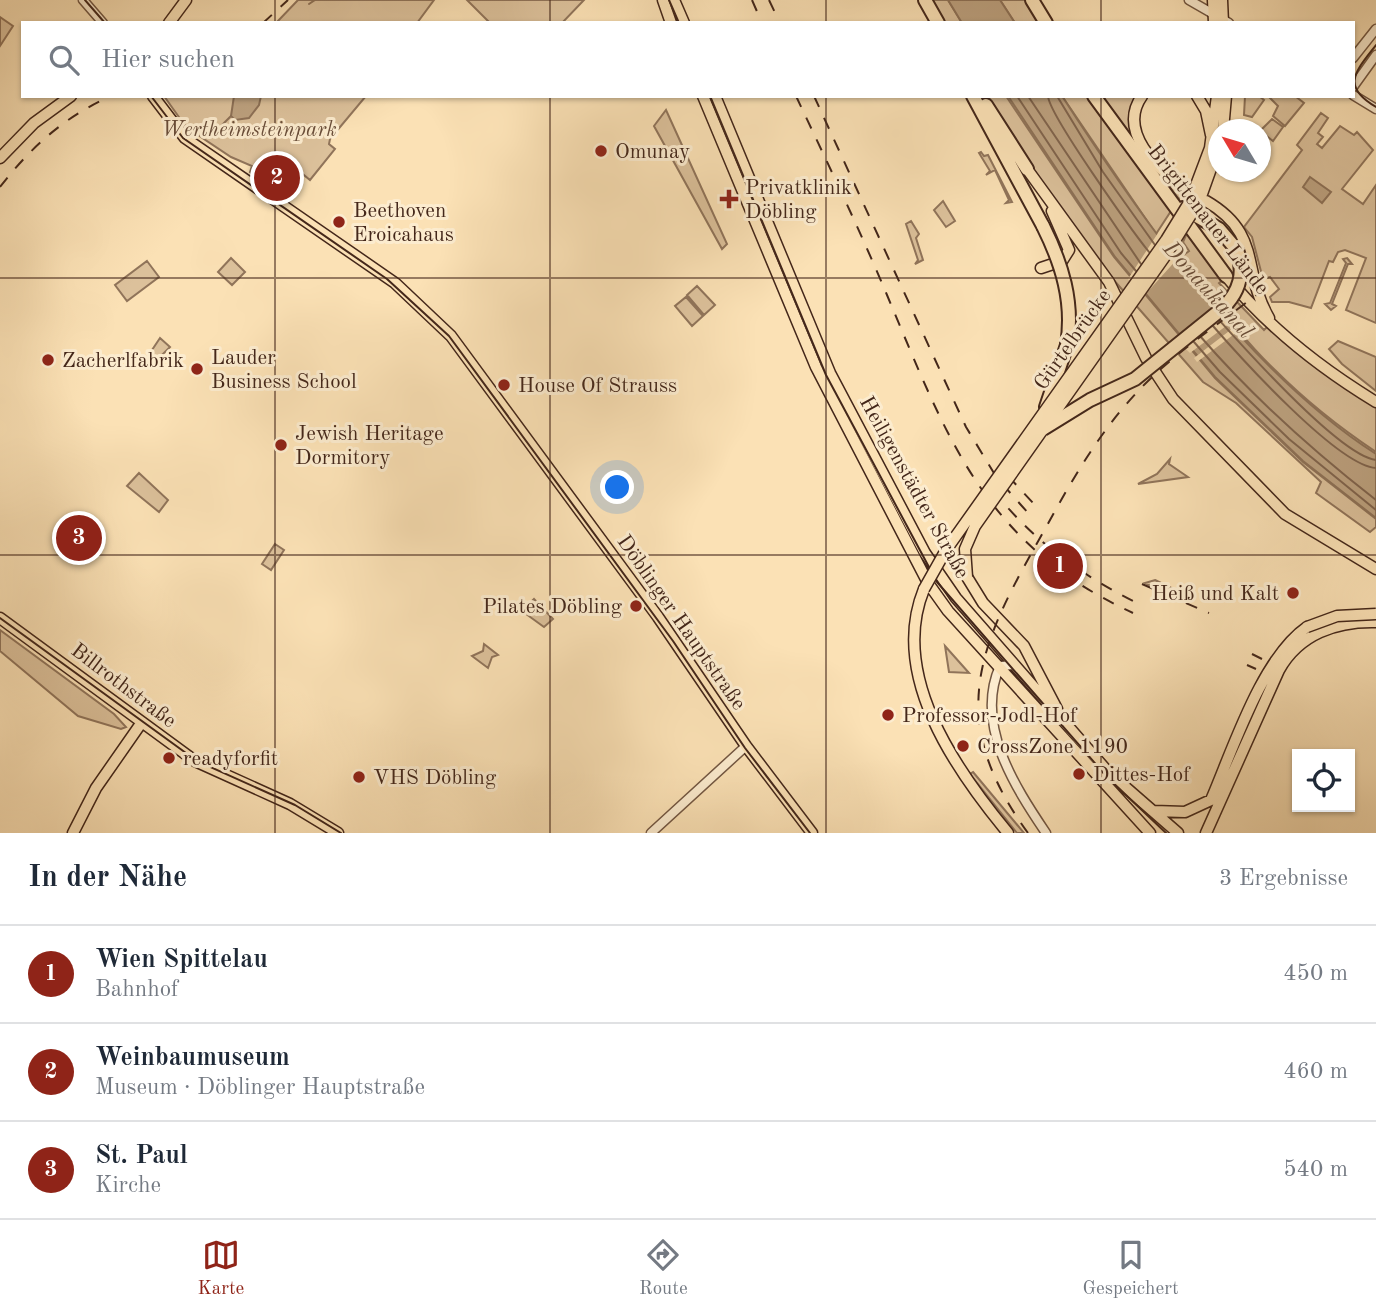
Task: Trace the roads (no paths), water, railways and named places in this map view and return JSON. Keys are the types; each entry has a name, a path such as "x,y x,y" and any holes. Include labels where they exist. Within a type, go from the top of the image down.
{"highway":[{"path":"924,0 936,21"},
{"path":"1032,0 1045,21"},
{"path":"974,98 1043,226 1063,275 1070,315 1064,358 1045,411"},
{"path":"982,98 1027,169"},
{"name":"Brigittenauer Lände","path":"1095,98 1166,199 1226,276"},
{"path":"1043,429 1081,405 1135,379 1223,308 1234,296 1240,281 1237,250 1219,229 1166,199"}],"main road":[{"path":"170,21 186,0"},
{"path":"663,0 670,21"},
{"path":"674,0 683,21"},
{"path":"1213,0 1221,20"},
{"path":"1221,20 1222,0"},
{"path":"0,158 34,123 68,98"},
{"name":"Döblinger Hauptstraße","path":"154,98 174,128 185,138 387,277 451,336 666,628 746,746 812,833"},
{"name":"Heiligenstädter Straße","path":"704,98 829,395 932,590 1150,833"},
{"name":"Heiligenstädter Straße","path":"716,98 831,373 925,553 956,598 1108,772 1178,833"},
{"path":"1141,98 1133,117 1138,137 1160,168 1184,188"},
{"path":"1198,98 1208,120"},
{"name":"Gürtelbrücke","path":"1214,119 1217,98"},
{"path":"1224,119 1226,98"},
{"name":"Gürtelbrücke","path":"1008,833 951,753 925,696 914,638 915,617 924,589 946,550 1166,240 1198,202 1208,157"},
{"path":"1027,169 1109,282 1158,379 1191,419 1285,514 1376,569"},
{"name":"Gürtelbrücke","path":"1064,721 1028,652 1007,626 983,603 967,577 964,557 971,534 1198,202 1208,177"},
{"path":"1041,268 1062,261 1069,250 1049,201"},
{"path":"1198,202 1227,215 1241,232 1260,299 1275,328"},
{"name":"Brigittenauer Lände","path":"1226,276 1275,328 1319,365 1376,402"},
{"path":"1207,832 1282,649 1307,626 1337,615 1376,614"},
{"name":"Billrothstraße","path":"1,619 206,767 288,803 338,833"},
{"path":"1270,678 1290,653 1317,632 1348,623 1376,622"},
{"path":"1153,811 1185,812 1211,800 1263,694"},
{"path":"74,833 96,788 142,722"}],"street":[{"path":"83,0 101,21"},
{"path":"1189,0 1221,20"},
{"path":"1355,55 1376,29"},
{"path":"1355,84 1376,55"},
{"path":"1355,96 1376,108"},
{"path":"1014,665 1000,666 995,678 993,704 999,751 1018,790 1046,833"},
{"path":"651,833 746,746"}],"water":[{"path":"948,0 1000,0 1014,21 961,21"},
{"path":"234,98 261,98 259,105 249,118 235,120 231,116"},
{"name":"Donaukanal","path":"1009,98 1063,98 1164,243 1242,338 1284,381 1329,420 1376,454 1376,518 1303,461 1215,377 1115,257"},
{"path":"1310,177 1331,192 1322,203 1303,187"}],"waterway":[{"path":"309,4 315,0"},
{"path":"216,131 231,116"}],"tram line":[{"path":"85,0 103,21"},
{"path":"669,0 678,21"},
{"path":"1376,45 1355,78 1358,92 1376,107"},
{"path":"153,98 183,138 387,279 449,336 673,641 745,748 810,833"},
{"path":"711,98 826,375 937,582 1107,777 1166,833"},
{"path":"0,618 197,761 295,805 341,833"}],"railway":[{"path":"265,21 288,0"},
{"path":"752,0 761,21"},
{"path":"769,0 779,21"},
{"path":"0,187 36,146 63,123 107,98"},
{"path":"797,98 930,395 976,481 1005,520 1040,554 1082,585 1133,613"},
{"path":"815,98 966,427 997,478 1029,514"},
{"path":"1028,833 1001,791 985,752 979,715 980,679 989,644 1003,608 1067,490 1117,415 1163,367 1273,282"},
{"path":"1008,476 1034,504"},
{"path":"993,490 1024,525 1059,555 1096,581 1137,603"},
{"path":"1142,584 1209,613"},
{"path":"1252,654 1262,659"},
{"path":"1247,665 1256,669"}],"place":[{"name":"Omunay","path":"601,151"},
{"name":"Weinbaumuseum","path":"277,178"},
{"name":"Privatklinik Döbling","path":"729,199"},
{"name":"Beethoven Eroicahaus","path":"339,222"},
{"name":"Zacherlfabrik","path":"48,360"},
{"name":"Lauder Business School","path":"197,369"},
{"name":"House Of Strauss","path":"504,385"},
{"name":"Jewish Heritage Dormitory","path":"281,445"},
{"name":"St. Paul","path":"79,538"},
{"name":"Wien Spittelau","path":"1060,566"},
{"name":"Heiß und Kalt","path":"1293,593"},
{"name":"Pilates Döbling","path":"636,606"},
{"name":"Professor-Jodl-Hof","path":"888,715"},
{"name":"CrossZone 1190","path":"963,746"},
{"name":"readyforfit","path":"169,758"},
{"name":"Dittes-Hof","path":"1079,774"},
{"name":"VHS Döbling","path":"359,777"}],"park label":[{"name":"Wertheimsteinpark","path":"249,129"}]}
